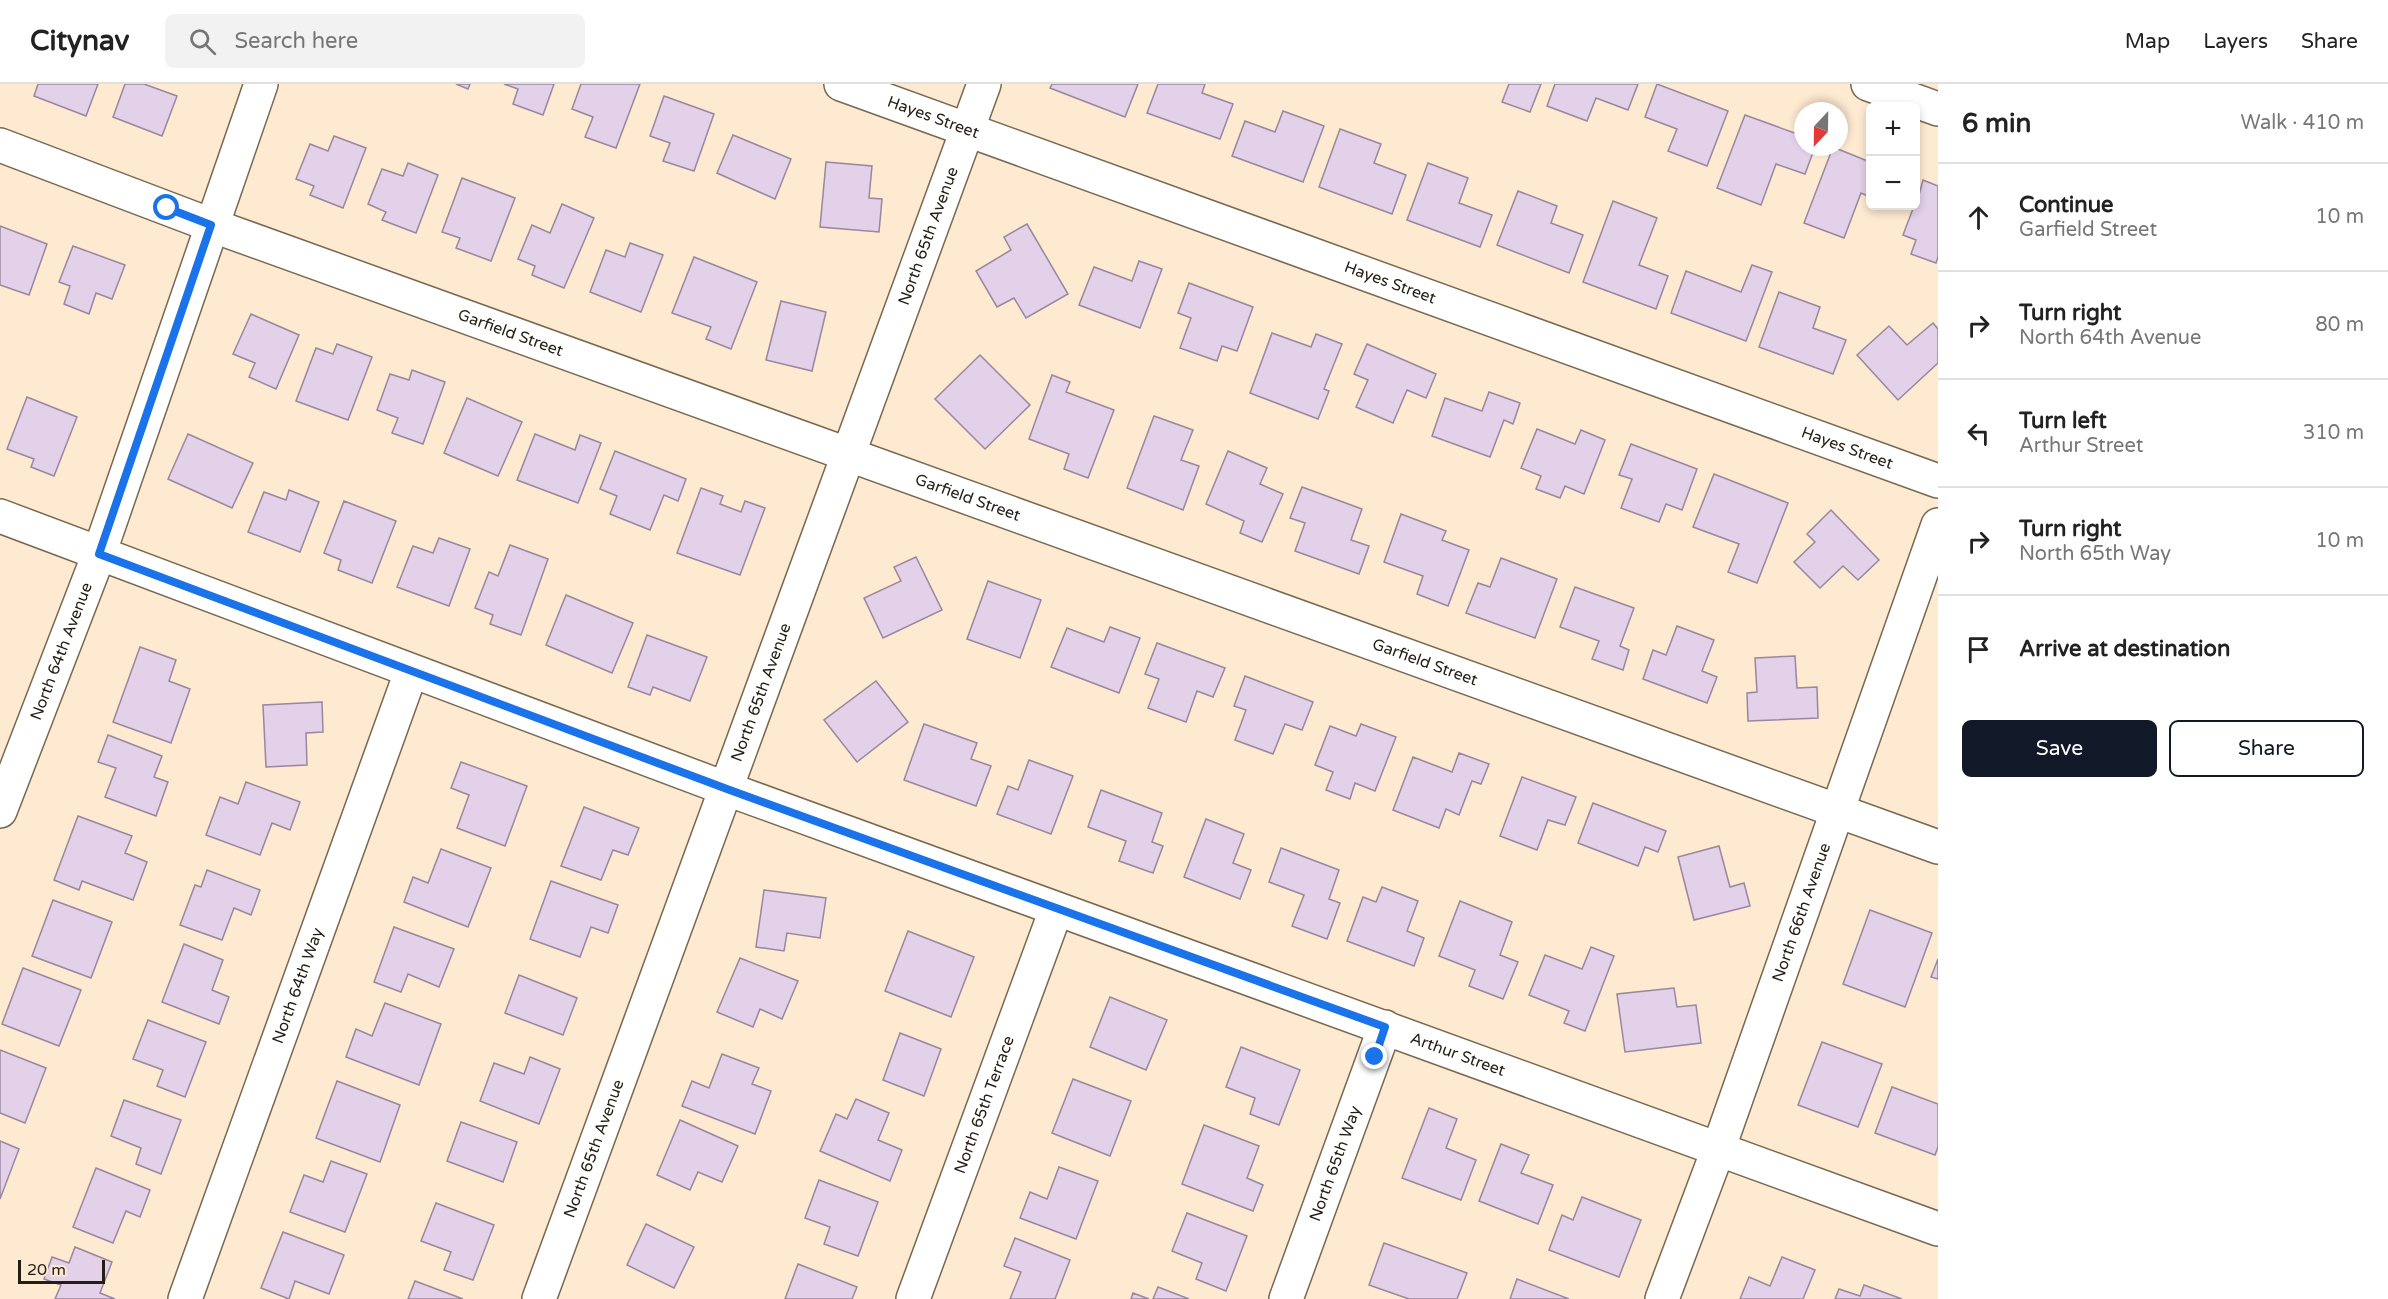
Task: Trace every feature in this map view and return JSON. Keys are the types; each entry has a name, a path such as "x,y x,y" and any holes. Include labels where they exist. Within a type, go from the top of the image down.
{"street":[{"name":"North 64th Avenue","path":"0,811 99,554 261,84"},
{"name":"Hayes Street","path":"841,84 1938,481"},
{"name":"North 65th Avenue","path":"539,1299 850,456 984,84"},
{"path":"1868,84 1938,110"},
{"name":"Garfield Street","path":"0,145 211,225 1938,847"},
{"name":"Arthur Street","path":"0,516 727,789 1938,1229"},
{"name":"North 66th Avenue","path":"1662,1299 1718,1150 1938,525"},
{"name":"North 64th Way","path":"185,1299 411,672"},
{"name":"North 65th Terrace","path":"913,1299 1056,910"},
{"name":"North 65th Way","path":"1286,1299 1385,1027"}],"building":[{"path":"38,84 98,84 86,116 34,96"},
{"path":"125,84 144,84 177,96 162,136 113,117"},
{"path":"456,84 470,84 468,89"},
{"path":"504,84 554,84 543,115 513,104 518,89"},
{"path":"581,84 640,84 616,148 585,137 593,117 572,109"},
{"path":"1052,84 1138,84 1125,117 1050,88"},
{"path":"1158,84 1205,84 1202,93 1233,104 1220,139 1147,113"},
{"path":"1509,84 1541,84 1530,112 1502,102"},
{"path":"1555,84 1638,84 1628,110 1596,98 1587,121 1547,106"},
{"path":"1657,84 1728,111 1707,166 1668,151 1677,129 1645,117"},
{"path":"664,96 714,114 694,171 663,161 670,143 650,136"},
{"path":"1283,111 1324,126 1303,182 1232,156 1245,121 1275,132"},
{"path":"1745,115 1794,133 1794,156 1812,156 1805,174 1776,164 1761,205 1717,188"},
{"path":"1340,129 1381,144 1374,163 1406,175 1392,214 1319,187"},
{"path":"733,135 791,159 775,199 717,173"},
{"path":"334,136 366,148 343,208 310,195 314,186 296,179 310,144 328,151"},
{"path":"1848,153 1866,160 1866,195 1861,193 1844,238 1804,223 1830,156 1848,156"},
{"path":"826,162 872,166 869,198 882,199 879,232 820,227"},
{"path":"408,163 438,175 416,233 382,220 386,212 368,204 382,169 403,176"},
{"path":"1428,163 1468,178 1459,203 1492,215 1480,247 1407,220"},
{"path":"462,178 515,198 491,261 456,248 460,238 442,232"},
{"path":"1923,180 1938,186 1938,257 1936,263 1911,254 1916,240 1903,235 1912,210 1920,210 1920,191"},
{"path":"1518,191 1557,206 1551,223 1583,235 1569,273 1497,245"},
{"path":"1613,201 1657,218 1639,265 1668,276 1656,309 1583,282"},
{"path":"562,204 594,218 564,288 532,275 535,266 518,259 532,225 550,233"},
{"path":"1027,224 1068,294 1026,318 1014,298 997,307 976,271 1011,250 1004,237"},
{"path":"0,226 47,244 29,295 0,285"},
{"path":"630,243 663,255 641,312 590,292 606,250 625,257"},
{"path":"73,246 125,265 112,299 96,293 89,314 64,304 70,286 59,282"},
{"path":"694,257 757,282 731,349 706,339 711,327 672,313"},
{"path":"1139,261 1162,269 1140,328 1079,305 1094,267 1132,281"},
{"path":"1752,265 1772,272 1746,341 1671,313 1686,271 1741,292"},
{"path":"1189,283 1253,307 1237,351 1222,346 1217,361 1180,348 1191,318 1178,313"},
{"path":"1779,292 1820,307 1813,328 1846,340 1833,374 1759,347"},
{"path":"781,301 826,312 812,371 766,360"},
{"path":"251,314 299,335 276,389 249,377 255,363 233,354"},
{"path":"1933,323 1938,329 1938,363 1898,400 1857,355 1889,326 1907,345"},
{"path":"1272,333 1311,347 1316,334 1342,344 1324,389 1329,391 1318,419 1250,393"},
{"path":"337,344 372,357 348,420 296,401 316,348 333,354"},
{"path":"1367,344 1436,374 1426,398 1407,390 1393,423 1356,407 1368,380 1354,374"},
{"path":"980,355 1030,405 985,449 935,399"},
{"path":"412,370 445,382 423,444 392,433 398,418 377,410 390,374 409,380"},
{"path":"1052,375 1070,382 1066,392 1114,410 1088,478 1064,469 1069,454 1029,439"},
{"path":"1489,392 1520,403 1513,424 1504,420 1490,457 1432,436 1445,398 1482,411"},
{"path":"27,397 77,417 54,476 31,467 34,459 7,449"},
{"path":"467,398 522,422 498,476 444,453"},
{"path":"1154,416 1193,430 1181,460 1199,466 1183,510 1127,488"},
{"path":"1537,429 1575,444 1581,430 1605,440 1584,494 1565,486 1560,498 1536,489 1541,476 1521,468"},
{"path":"188,434 253,463 232,508 168,479"},
{"path":"535,434 575,450 580,435 601,443 578,503 517,480"},
{"path":"1631,444 1697,469 1682,510 1666,504 1659,522 1621,508 1632,479 1619,475"},
{"path":"615,451 686,479 678,501 664,495 650,530 610,514 617,496 600,489"},
{"path":"1228,451 1267,468 1260,484 1283,494 1262,542 1240,533 1244,521 1206,504"},
{"path":"1714,474 1788,503 1757,583 1728,572 1739,544 1693,527"},
{"path":"1302,487 1362,509 1351,540 1369,546 1359,574 1295,551 1305,523 1290,518"},
{"path":"701,488 723,496 720,504 741,512 745,501 765,508 740,575 677,553"},
{"path":"289,490 319,502 300,552 248,532 264,492 286,500"},
{"path":"344,501 396,521 372,583 338,570 341,560 324,553"},
{"path":"1831,510 1879,560 1858,580 1843,566 1820,588 1794,562 1815,542 1807,534"},
{"path":"1401,514 1446,531 1442,540 1469,550 1448,606 1417,594 1423,576 1384,562"},
{"path":"439,538 470,549 449,606 397,587 413,546 433,553"},
{"path":"510,545 548,559 521,635 490,624 493,615 475,608 489,572 498,576"},
{"path":"916,557 942,610 883,638 864,598 901,581 894,567"},
{"path":"1501,558 1557,579 1535,638 1466,613 1478,583 1490,587"},
{"path":"988,581 1041,600 1020,658 967,639"},
{"path":"1575,587 1634,608 1620,646 1629,650 1623,670 1592,659 1599,641 1560,627"},
{"path":"566,595 633,623 612,673 546,645"},
{"path":"1677,626 1714,640 1702,671 1717,677 1707,703 1643,679 1653,650 1666,655"},
{"path":"1110,627 1140,638 1119,693 1051,667 1067,628 1104,642"},
{"path":"647,635 707,657 690,701 653,687 650,695 628,687"},
{"path":"1157,643 1225,668 1213,697 1197,691 1186,722 1148,708 1159,679 1145,674"},
{"path":"140,647 176,660 169,681 190,689 171,743 113,722"},
{"path":"1795,656 1797,688 1817,687 1818,718 1748,721 1747,693 1757,692 1755,658"},
{"path":"1245,676 1313,702 1302,730 1285,724 1273,754 1235,740 1246,710 1234,706"},
{"path":"876,681 908,722 857,762 824,720"},
{"path":"322,702 323,732 306,733 307,765 266,767 263,705"},
{"path":"924,724 977,743 971,759 991,766 976,806 904,780"},
{"path":"1361,724 1396,737 1375,791 1355,783 1350,799 1326,790 1333,772 1315,765 1330,726 1356,736"},
{"path":"108,735 162,756 154,777 168,782 156,816 105,797 116,768 98,762"},
{"path":"1459,753 1489,764 1481,784 1472,781 1459,815 1446,809 1439,828 1393,810 1413,757 1452,772"},
{"path":"1029,760 1073,776 1051,834 997,814 1008,786 1018,790"},
{"path":"461,762 527,786 505,846 457,828 469,795 451,788"},
{"path":"1522,777 1576,797 1565,825 1548,820 1537,850 1500,836"},
{"path":"246,782 300,802 290,830 272,823 260,855 206,835 220,797 238,804"},
{"path":"1101,790 1162,813 1152,842 1163,846 1153,873 1119,861 1126,841 1088,827"},
{"path":"1593,803 1666,831 1658,852 1645,847 1638,866 1578,843"},
{"path":"584,807 639,828 628,855 613,850 601,880 561,866"},
{"path":"78,816 132,836 125,853 147,862 133,900 82,881 79,890 54,880"},
{"path":"1206,819 1244,834 1233,863 1251,870 1240,899 1184,877"},
{"path":"1719,846 1730,887 1744,883 1750,906 1694,920 1678,857"},
{"path":"1281,848 1339,870 1329,899 1340,903 1327,939 1292,926 1304,895 1269,882"},
{"path":"441,849 491,868 468,927 404,902 413,877 428,883"},
{"path":"207,870 260,890 251,915 234,908 222,940 180,925 195,885 201,887"},
{"path":"551,881 618,905 608,933 591,927 580,957 530,939"},
{"path":"1382,887 1418,901 1407,931 1424,938 1414,966 1347,941 1363,897 1376,902"},
{"path":"764,890 826,898 820,938 787,933 784,951 756,947"},
{"path":"53,900 112,922 91,978 32,956"},
{"path":"1460,901 1512,922 1500,955 1518,962 1503,999 1469,986 1475,970 1439,956"},
{"path":"1870,910 1932,933 1905,1007 1843,984"},
{"path":"394,927 454,949 439,987 408,974 401,992 374,982"},
{"path":"908,931 974,957 951,1017 885,991"},
{"path":"184,944 223,960 212,990 229,997 219,1024 162,1002"},
{"path":"1591,947 1614,956 1585,1031 1564,1023 1569,1011 1529,995 1545,955 1582,969"},
{"path":"740,958 798,981 782,1019 760,1009 753,1027 717,1012"},
{"path":"1938,959 1938,979 1931,977"},
{"path":"23,968 81,990 59,1046 2,1024"},
{"path":"519,975 577,998 563,1035 505,1013"},
{"path":"1674,988 1677,1007 1696,1005 1701,1043 1625,1052 1617,994"},
{"path":"1110,997 1167,1020 1146,1070 1090,1047"},
{"path":"385,1003 441,1024 419,1085 346,1057 356,1029 372,1036"},
{"path":"148,1020 206,1042 185,1097 157,1086 163,1070 133,1059"},
{"path":"900,1033 941,1049 924,1096 883,1080"},
{"path":"1822,1042 1882,1064 1858,1127 1798,1105"},
{"path":"1241,1047 1300,1070 1279,1125 1250,1114 1255,1098 1226,1087"},
{"path":"0,1050 46,1068 25,1123 0,1113"},
{"path":"722,1054 759,1068 752,1084 771,1091 755,1134 682,1106 692,1081 709,1088"},
{"path":"530,1057 560,1069 539,1124 480,1101 494,1063 524,1074"},
{"path":"1073,1079 1131,1101 1110,1156 1052,1133"},
{"path":"337,1081 400,1105 380,1162 316,1138"},
{"path":"1892,1087 1938,1104 1938,1147 1935,1155 1875,1133"},
{"path":"856,1099 889,1113 878,1140 902,1150 890,1181 820,1151 836,1114 847,1119"},
{"path":"124,1100 181,1120 161,1174 136,1164 141,1148 111,1136"},
{"path":"1429,1108 1457,1119 1446,1148 1476,1160 1461,1200 1402,1178"},
{"path":"680,1120 738,1146 722,1182 698,1172 690,1190 657,1175"},
{"path":"461,1122 517,1142 503,1182 447,1161"},
{"path":"1204,1125 1259,1146 1247,1178 1263,1185 1253,1211 1182,1184"},
{"path":"0,1141 19,1149 0,1199"},
{"path":"1501,1144 1529,1155 1521,1173 1553,1185 1538,1224 1479,1201"},
{"path":"331,1161 367,1174 345,1232 290,1212 304,1175 323,1182"},
{"path":"1059,1167 1098,1181 1076,1239 1020,1218 1030,1192 1047,1199"},
{"path":"96,1168 150,1190 140,1217 126,1211 113,1243 73,1227"},
{"path":"819,1180 878,1202 858,1256 824,1244 830,1227 805,1218"},
{"path":"1582,1197 1641,1220 1619,1277 1549,1250 1562,1215 1573,1220"},
{"path":"436,1203 494,1225 473,1280 444,1270 451,1252 421,1241"},
{"path":"1187,1213 1247,1236 1226,1291 1196,1279 1202,1263 1172,1251"},
{"path":"646,1224 694,1247 674,1288 627,1265"},
{"path":"283,1232 344,1255 329,1294 295,1281 289,1299 261,1288"},
{"path":"1015,1238 1070,1260 1055,1299 1010,1299 1021,1272 1004,1266"},
{"path":"1384,1243 1467,1273 1457,1299 1409,1299 1369,1285"},
{"path":"75,1247 112,1262 100,1293 115,1299 55,1299 61,1285 44,1279 52,1257 69,1263"},
{"path":"1782,1257 1815,1270 1803,1299 1740,1299 1749,1277 1770,1286"},
{"path":"798,1264 857,1287 852,1299 785,1299"},
{"path":"1517,1279 1569,1299 1510,1299"},
{"path":"415,1281 463,1299 408,1299"},
{"path":"1864,1285 1902,1299 1835,1299 1839,1289 1860,1296"},
{"path":"1158,1287 1189,1299 1153,1299"},
{"path":"1133,1293 1149,1299 1131,1299"}],"route":[{"path":"167,208 211,225 99,554 727,789 1056,910 1385,1027 1375,1057"}]}
